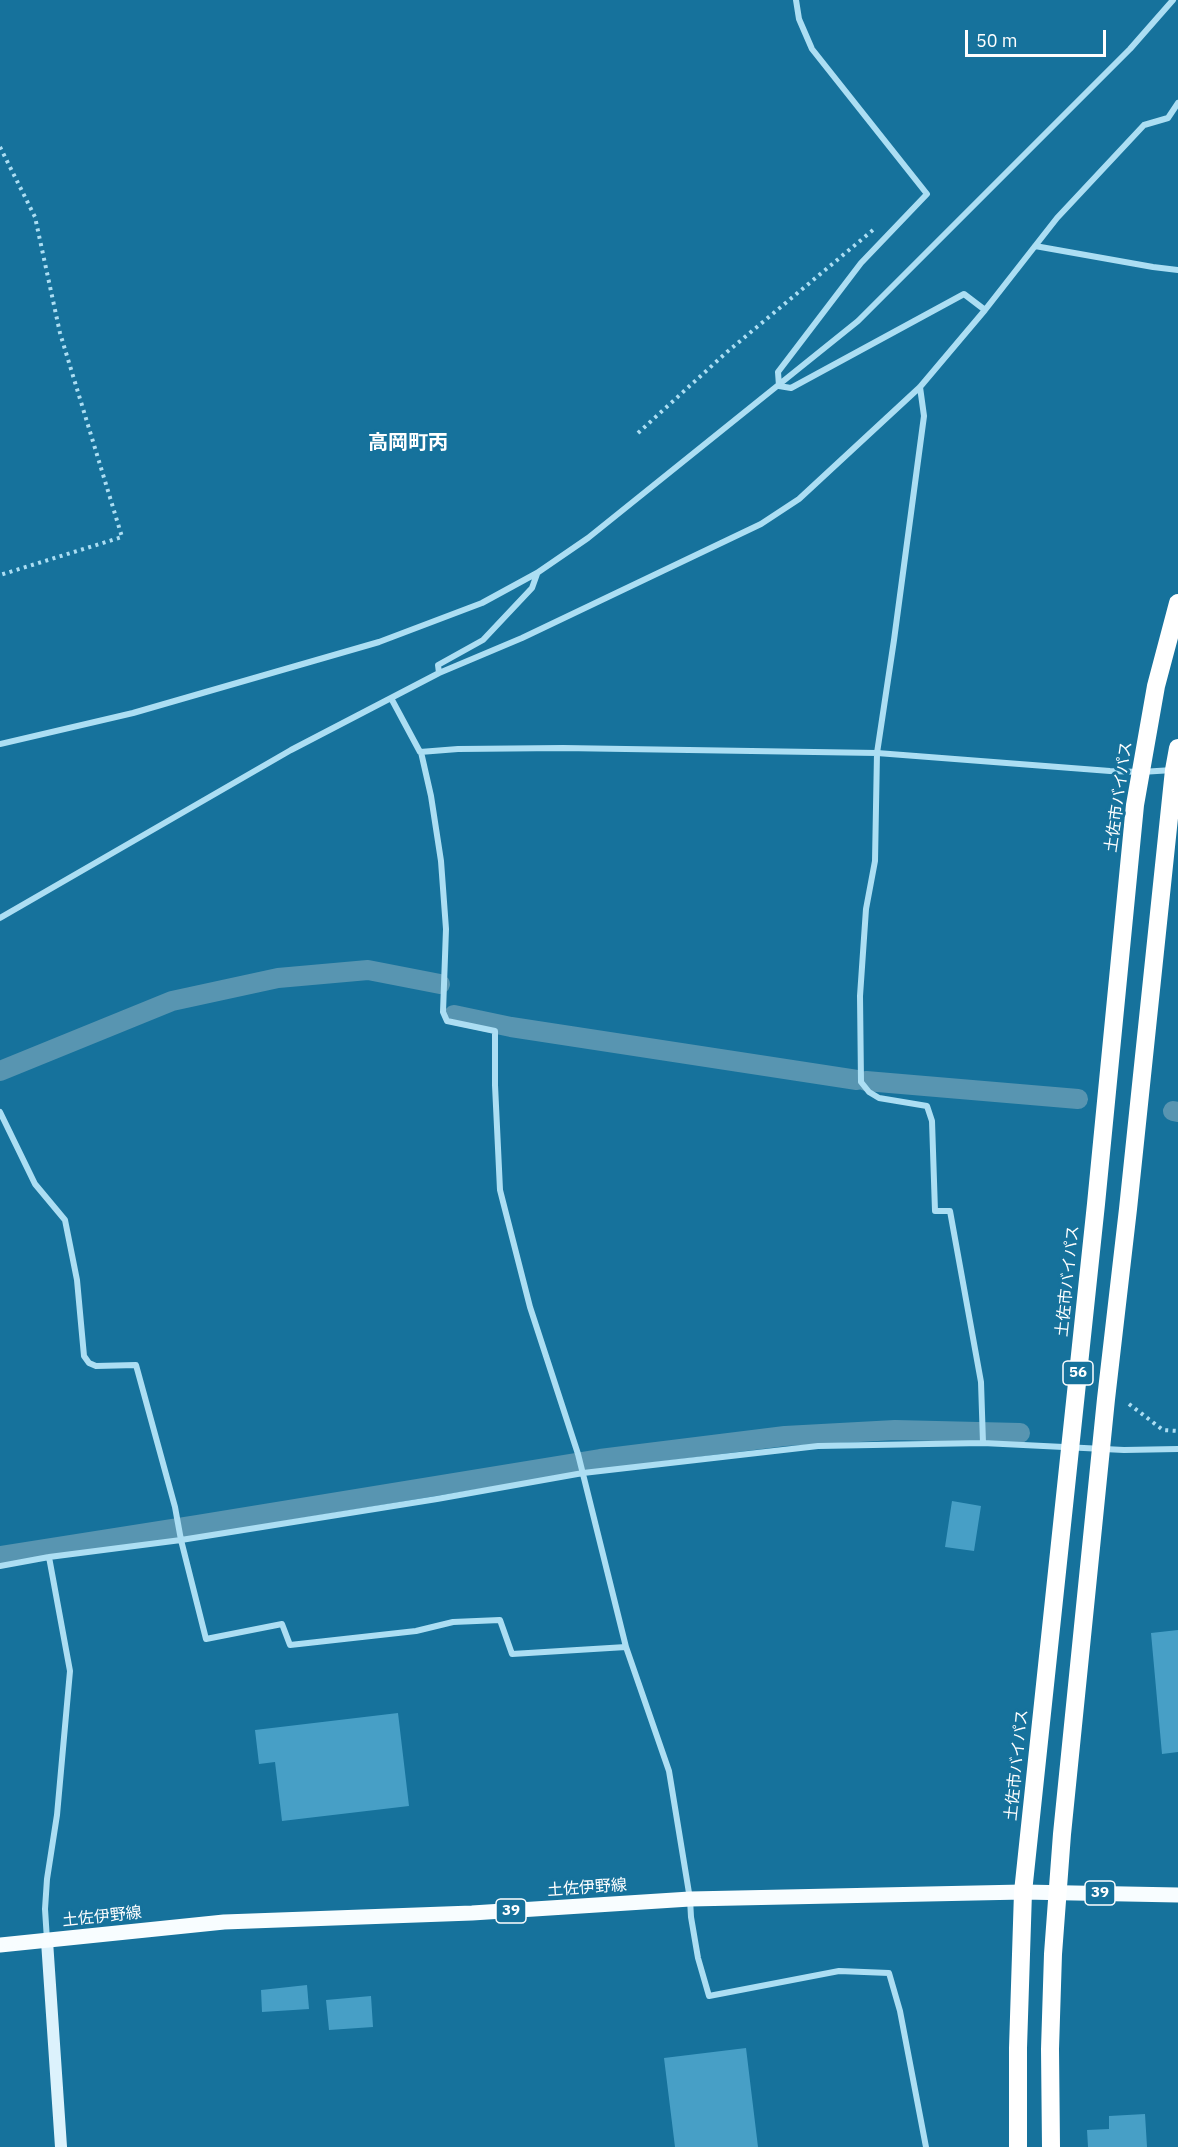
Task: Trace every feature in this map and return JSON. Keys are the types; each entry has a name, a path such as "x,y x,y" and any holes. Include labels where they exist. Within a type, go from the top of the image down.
{"highway":[{"name":"土佐市バイパス","path":"1018,2147 1018,2048 1023,1892 1135,805 1156,686 1178,603"},
{"name":"56","path":"1051,2147 1050,2049 1057,1893 1101,1449 1178,748"}],"main road":[{"name":"土佐伊野線","path":"0,1945 224,1922 472,1913 690,1899 1023,1892 1178,1895"}],"street":[{"path":"779,386 778,372 861,263 927,194 812,49 799,19 796,0"},
{"path":"0,744 133,713 379,642 482,603 537,573 588,538 858,321 1130,49 1173,0"},
{"path":"0,918 291,750 439,673 532,633 761,524 799,499 920,387 985,310 1057,218 1143,125 1168,118 1178,103"},
{"path":"1035,246 1178,270"},
{"path":"779,386 791,388 964,294 985,310"},
{"path":"920,387 923,426 898,617 877,753 875,861 866,909 860,996 861,1082 869,1092 879,1098 927,1106 932,1121 935,1211 950,1211 981,1382 983,1439"},
{"path":"439,673 438,665 483,640 532,588 537,573"},
{"path":"391,698 421,752 431,796 441,861 446,929 443,1012 447,1021 495,1031 500,1190 530,1307 579,1459 626,1647 669,1771 698,1958 709,1996 839,1971 889,1973 900,2011 926,2147"},
{"path":"421,752 458,749 563,748 877,753 1141,772 1176,770"},
{"path":"0,1112 35,1184 65,1220 77,1280 84,1356 88,1363 96,1366 136,1365 175,1507 180,1537 206,1639 282,1623 290,1645 416,1631 453,1622 500,1620 512,1654 626,1647"},
{"path":"0,1566 425,1501 582,1470 818,1446 983,1439 1070,1448 1178,1449"},
{"path":"49,1557 70,1671 57,1815 47,1879 45,1909 61,2147"}],"path":[{"path":"0,147 35,217 60,333 122,537 0,575"},
{"path":"638,433 727,352 877,227"},
{"path":"1129,1404 1164,1430 1178,1431"}],"building":[{"path":"952,1501 981,1506 974,1551 945,1547"},
{"path":"1178,1630 1178,1752 1162,1754 1151,1633"},
{"path":"398,1713 409,1806 282,1821 275,1762 259,1764 255,1730"},
{"path":"307,1985 309,2009 262,2012 261,1990"},
{"path":"371,1996 373,2027 329,2030 326,2000"},
{"path":"746,2048 758,2147 675,2147 664,2058"},
{"path":"1145,2114 1147,2147 1088,2147 1087,2130 1109,2129 1109,2116"}],"waterway":[{"path":"0,1071 172,1001 278,978 368,970 440,984"},
{"path":"454,1015 511,1027 857,1080"},
{"path":"866,1081 1078,1099"},
{"path":"1173,1111 1178,1112"},
{"path":"0,1556 600,1459 785,1436 895,1430 1020,1433"}],"district":[{"name":"高岡町丙","path":"408,443"}]}
